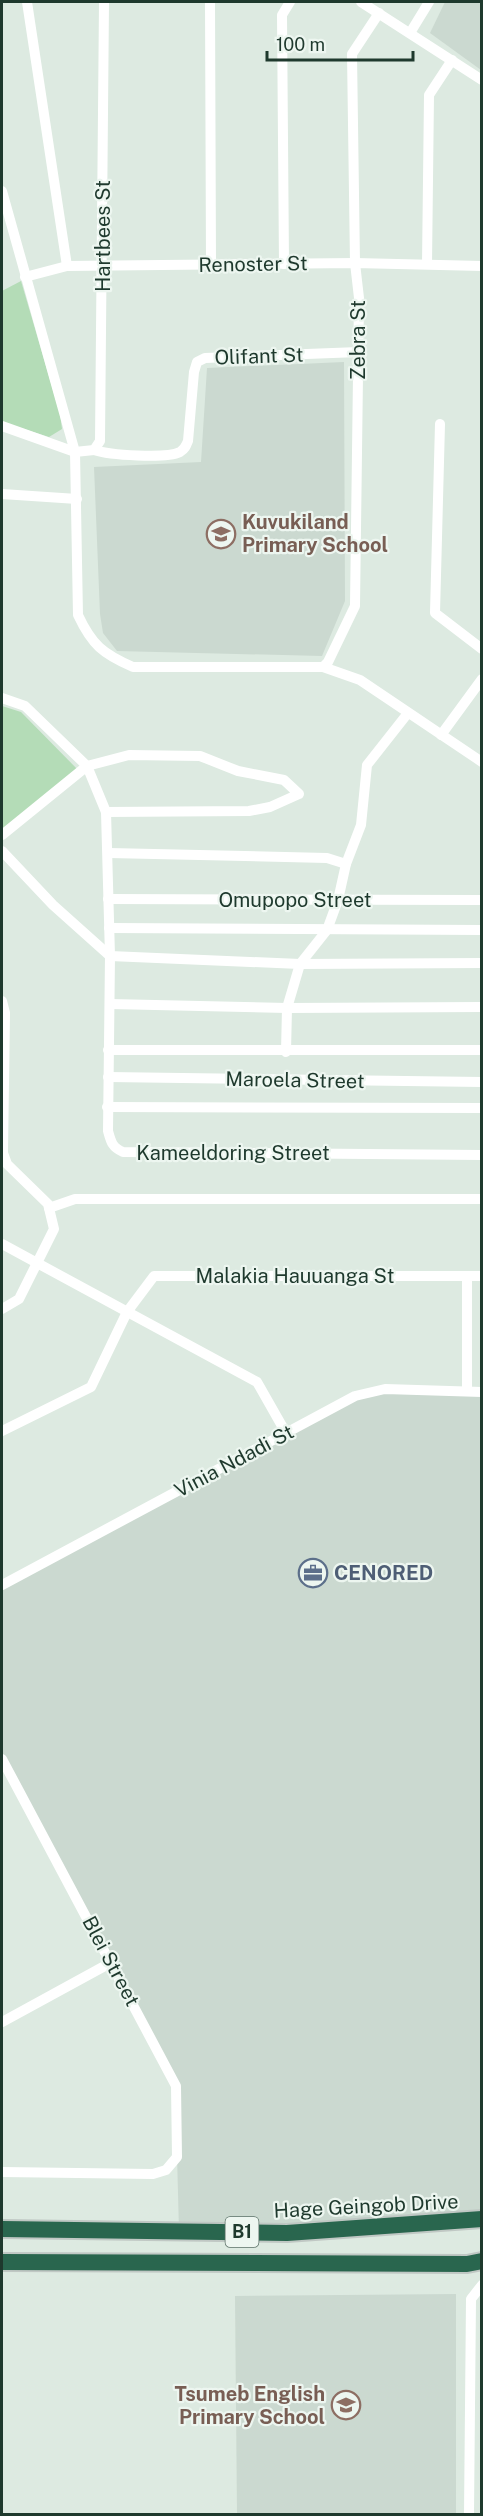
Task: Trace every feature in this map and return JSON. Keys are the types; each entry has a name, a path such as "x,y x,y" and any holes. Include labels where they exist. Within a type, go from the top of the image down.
{"highway":[{"name":"Hage Geingob Drive","path":"2,2229 288,2233 481,2220"},
{"name":"B1","path":"2,2262 477,2263"}],"street":[{"path":"27,2 67,266"},
{"name":"Hartbees St","path":"94,450 100,441 104,266 104,2"},
{"path":"210,2 211,264"},
{"path":"284,264 282,15 290,2"},
{"path":"361,2 482,80"},
{"path":"410,33 429,2"},
{"name":"Zebra St","path":"323,667 328,662 355,606 359,298 355,263 352,54 379,13"},
{"path":"427,264 429,95 452,60"},
{"path":"2,191 75,452 78,615 88,635 107,656 133,667 323,667 360,680 482,762"},
{"name":"Renoster St","path":"26,277 67,266 355,263 427,264 446,267 482,266"},
{"name":"Olifant St","path":"94,450 131,455 178,454 188,441 194,372 197,362 205,358 359,352"},
{"path":"440,424 435,613 482,649"},
{"path":"2,426 75,452 94,450"},
{"path":"2,494 77,499"},
{"path":"441,735 482,679"},
{"path":"2,698 25,706 87,766"},
{"path":"286,1052 287,1008 300,964 327,930 339,900 346,864 361,825 367,765 408,713"},
{"path":"2,835 87,766 129,755 200,756 238,771 284,780 299,794 270,807 249,811 106,812"},
{"name":"Kameeldoring Street","path":"87,766 106,812 109,853 110,1004 107,1107 111,1144 123,1152 482,1155"},
{"path":"2,851 53,905 110,956 300,964 482,963"},
{"path":"109,853 327,858 346,864"},
{"name":"Omupopo Street","path":"108,899 482,900"},
{"path":"109,928 482,930"},
{"path":"2,1001 5,1013 3,1153 7,1164 49,1208 54,1229 19,1299 2,1309"},
{"path":"110,1004 287,1008 482,1007"},
{"path":"108,1050 286,1052 482,1050"},
{"name":"Maroela Street","path":"108,1077 482,1082"},
{"path":"107,1107 482,1107"},
{"path":"49,1208 75,1199 482,1199"},
{"path":"2,1244 257,1382 286,1433"},
{"name":"Malakia Hauuanga St","path":"128,1312 154,1276 482,1276"},
{"path":"467,1276 467,1391"},
{"path":"2,1431 91,1387 128,1312"},
{"name":"Vinia Ndadi St","path":"2,1585 355,1396 385,1389 482,1392"},
{"name":"Blei Street","path":"2,1759 176,2086 177,2157 166,2170 153,2174 2,2172"},
{"path":"2,2022 112,1962"},
{"path":"469,2514 471,2299 482,2285"}],"shaded area":[{"path":"445,2 481,2 481,70 430,33"},
{"name":"Kuvukiland Primary School","path":"344,362 345,601 322,656 117,651 103,633 100,614 94,467 201,462 207,368"},
{"path":"385,1389 481,1392 481,2219 179,2231 175,2080 2,1759 2,1585 355,1396"},
{"name":"Tsumeb English Primary School","path":"456,2294 456,2514 237,2514 235,2296"}],"green space":[{"path":"21,281 60,414 62,429 49,437 2,422 2,291"},
{"path":"2,706 21,712 80,772 2,835"}],"place":[{"name":"Kuvukiland Primary School","path":"221,534"},
{"name":"CENORED","path":"313,1573"},
{"name":"Tsumeb English Primary School","path":"346,2405"}]}
